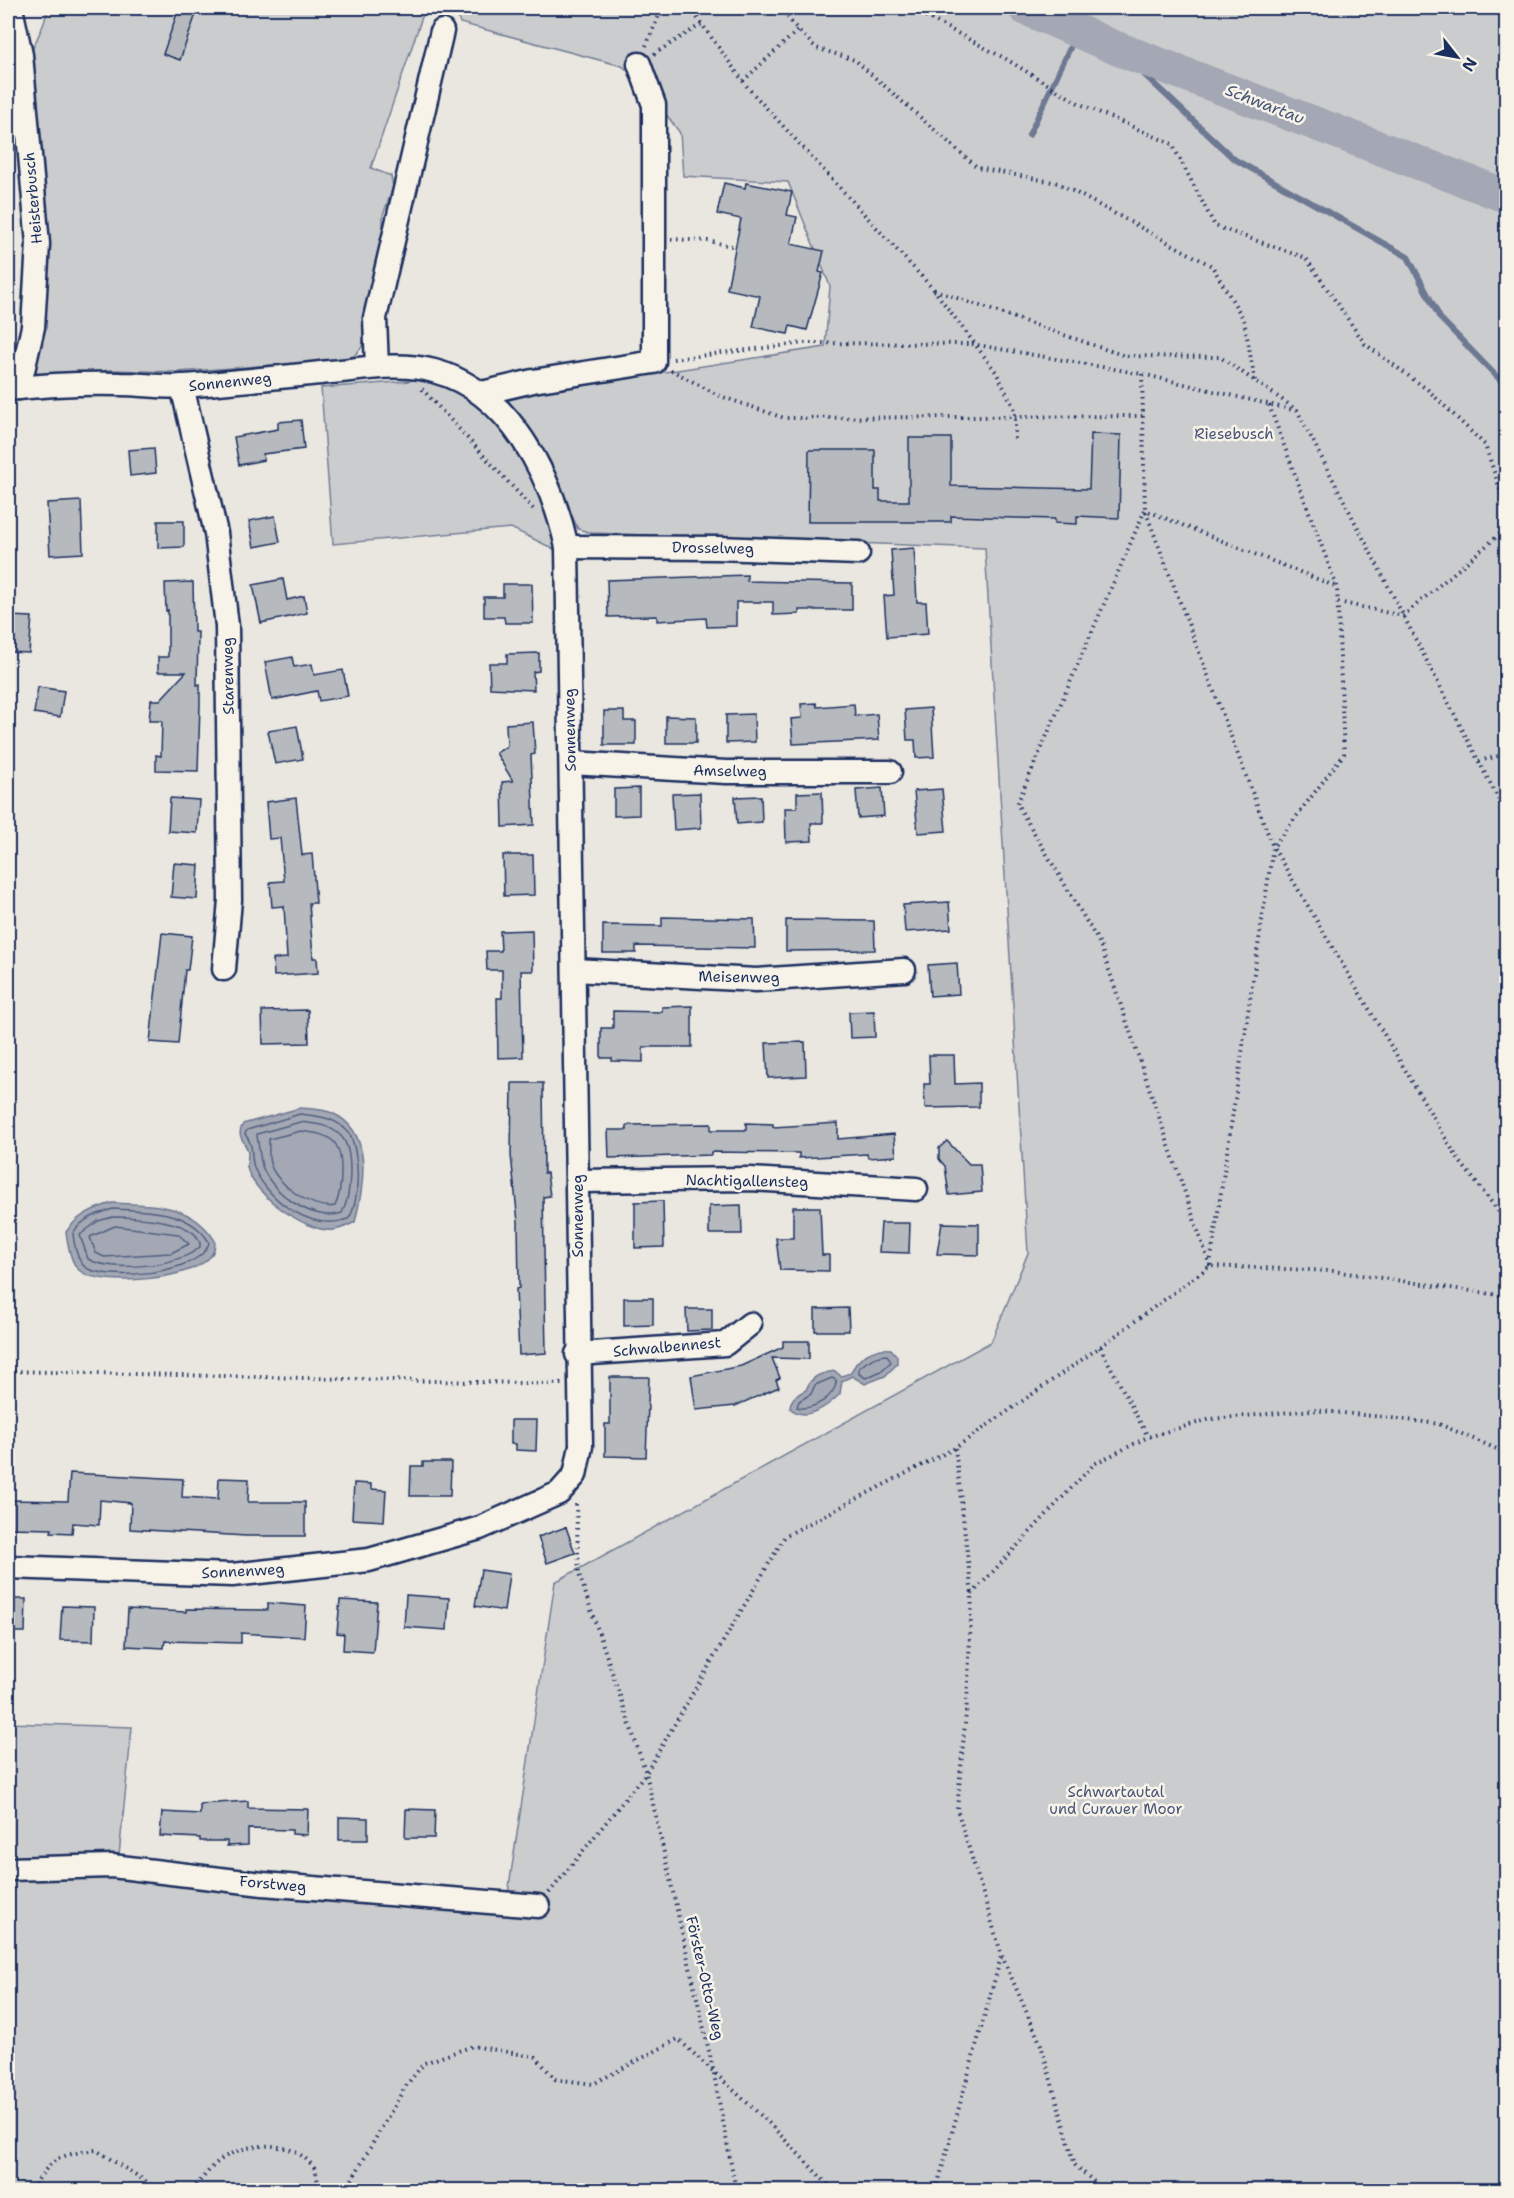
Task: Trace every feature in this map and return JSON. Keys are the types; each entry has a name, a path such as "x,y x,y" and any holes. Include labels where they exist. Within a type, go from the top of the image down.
{"street":[{"name":"Heisterbusch","path":"11,8 21,55 38,244 33,327 13,389"},
{"path":"377,367 375,318 442,31"},
{"path":"482,393 533,381 654,362 654,105 639,64"},
{"name":"Sonnenweg","path":"8,1567 232,1575 369,1560 480,1528 559,1494 575,1475 581,1446 567,546 560,513 541,471 515,428 482,393 435,371 406,366 182,386 119,384 13,389"},
{"name":"Starenweg","path":"182,386 216,533 227,626 230,900 224,969"},
{"name":"Drosselweg","path":"567,546 718,548 858,554"},
{"name":"Amselweg","path":"571,763 726,772 890,772"},
{"name":"Meisenweg","path":"574,970 756,980 904,970"},
{"name":"Nachtigallensteg","path":"578,1181 750,1179 916,1190"},
{"name":"Schwalbennest","path":"578,1354 725,1344 750,1324"},
{"name":"Forstweg","path":"8,1869 112,1866 263,1884 538,1906"}],"path":[{"path":"639,64 662,8"},
{"path":"690,8 743,81 934,290 972,344 996,372 1015,410 1015,441"},
{"path":"779,8 816,48 855,60 978,168 1058,183 1212,266 1244,320 1256,381"},
{"path":"786,8 787,18"},
{"path":"910,8 1006,59 1080,104 1172,144 1215,226 1306,258 1365,344 1428,390 1485,445 1506,507"},
{"path":"639,64 702,24"},
{"path":"743,81 798,30"},
{"path":"654,238 687,239 736,247"},
{"path":"934,290 1125,356 1220,357 1297,410 1506,814"},
{"path":"654,362 805,343 972,344 1142,374 1297,410"},
{"path":"654,362 720,396 784,418 1143,416"},
{"path":"406,366 410,376 536,512"},
{"path":"1142,374 1145,510 1274,847 1458,1159 1506,1221"},
{"path":"1210,1266 1274,847 1344,754 1337,587 1269,405"},
{"path":"1145,510 1337,587"},
{"path":"1145,510 1017,804 1100,944 1210,1266"},
{"path":"1403,616 1506,529"},
{"path":"1338,602 1403,616"},
{"path":"1479,761 1506,754"},
{"path":"538,1906 646,1773 785,1536 955,1448 1101,1347 1210,1266 1334,1271 1506,1296"},
{"path":"1101,1347 1148,1437"},
{"path":"8,1371 527,1385 580,1384"},
{"path":"972,1594 1094,1464 1148,1437 1211,1419 1313,1410 1439,1424 1506,1453"},
{"path":"955,1448 972,1594 967,1702 957,1809 1002,1956 1041,2045 1075,2165 1102,2190"},
{"name":"Förster-Otto-Weg","path":"575,1475 579,1574 646,1773 713,2069 736,2190"},
{"path":"936,2190 1002,1956"},
{"path":"346,2190 405,2086 424,2063 473,2046 536,2057 555,2079 593,2084 678,2039 713,2069 833,2190"},
{"path":"192,2190 222,2158 244,2147 276,2146 301,2154 315,2170 319,2190"},
{"path":"32,2190 44,2170 64,2154 96,2150 160,2190"}],"green space":[{"path":"48,8 425,8 371,168 391,176 393,187 383,215 383,248 362,347 354,356 341,360 177,372 112,370 41,376 36,371 29,57"},
{"name":"Riesebusch","path":"455,8 1506,8 1506,2190 8,2190 8,1723 132,1727 117,1875 505,1913 555,1582 991,1342 1028,1253 985,548 592,533 578,529 550,467 503,401 503,397 825,347 830,286 788,182 683,176 680,133 643,83 622,66 460,23"},
{"path":"418,375 479,399 508,432 533,474 560,552 511,528 333,544 321,388 410,381"}],"water":[{"path":"300,1108 332,1113 345,1121 355,1133 360,1146 363,1176 355,1222 341,1228 322,1229 296,1219 282,1210 259,1189 247,1167 248,1153 240,1133 243,1124"},
{"path":"112,1203 157,1206 183,1213 195,1219 215,1241 213,1253 203,1263 188,1270 149,1279 108,1279 80,1271 72,1258 66,1232 86,1213"},
{"path":"891,1349 897,1356 897,1364 885,1376 865,1384 852,1376 842,1381 840,1394 816,1411 802,1414 790,1408 793,1399 806,1390 817,1376 835,1371 841,1376 851,1373 857,1362 872,1351"}],"building":[{"path":"179,8 198,8 180,60 163,54"},
{"path":"724,183 745,188 746,183 792,192 787,215 797,217 791,244 824,251 819,272 823,273 807,330 790,326 788,334 753,327 760,296 727,289 741,219 717,214"},
{"path":"301,420 304,449 263,454 264,460 239,465 234,437 278,429 278,422"},
{"path":"1091,434 1121,435 1119,518 1077,516 1077,524 1055,523 1055,519 951,516 951,522 808,522 809,450 875,450 875,490 880,490 880,501 909,501 909,438 951,438 951,486 1089,489"},
{"path":"154,448 156,473 130,476 128,450"},
{"path":"81,501 83,553 50,555 47,503"},
{"path":"275,516 280,542 254,547 249,521"},
{"path":"158,521 184,521 184,547 158,548"},
{"path":"914,548 917,602 926,602 928,634 887,637 884,596 894,595 891,550"},
{"path":"747,575 747,581 852,583 852,610 799,610 799,614 773,615 773,602 736,602 736,626 707,627 706,618 657,621 657,616 608,617 607,580"},
{"path":"283,579 287,600 304,596 307,613 261,623 253,585"},
{"path":"193,582 194,632 198,632 197,685 200,684 198,771 156,770 156,755 161,756 162,721 149,721 151,700 160,700 186,672 158,672 158,657 168,657 168,610 166,611 165,583"},
{"path":"503,584 532,584 533,623 505,623 504,617 484,617 484,597 503,597"},
{"path":"8,616 32,617 29,653 8,652"},
{"path":"539,653 539,671 533,672 534,690 490,688 489,663 507,663 507,654"},
{"path":"292,657 294,667 312,664 314,675 343,670 348,696 319,701 317,691 272,700 265,662"},
{"path":"38,687 64,691 60,717 34,713"},
{"path":"816,703 817,707 854,704 855,716 877,714 879,740 793,744 791,719 802,718 801,704"},
{"path":"931,708 934,757 916,758 915,740 907,740 905,710"},
{"path":"604,711 624,711 624,721 636,721 636,745 604,745"},
{"path":"754,714 755,742 726,743 726,715"},
{"path":"666,716 696,717 696,743 666,743"},
{"path":"533,722 535,754 531,755 534,825 503,827 502,782 513,781 496,753 507,746 506,724"},
{"path":"297,726 303,759 275,764 268,731"},
{"path":"639,788 639,815 614,816 614,789"},
{"path":"882,788 884,816 858,818 856,790"},
{"path":"942,789 946,831 918,833 914,791"},
{"path":"822,792 823,823 811,823 812,841 786,842 785,808 797,808 797,793"},
{"path":"700,793 701,828 674,830 672,794"},
{"path":"761,796 762,822 737,824 735,797"},
{"path":"170,798 199,800 197,833 168,831"},
{"path":"296,798 302,855 312,854 316,903 309,903 313,958 317,958 318,973 274,976 273,959 287,958 284,906 272,907 270,882 284,881 280,838 269,839 266,802"},
{"path":"503,855 533,855 534,895 504,896"},
{"path":"174,863 199,865 197,899 171,897"},
{"path":"949,902 951,929 905,932 903,905"},
{"path":"662,917 754,919 755,948 636,946 636,953 603,953 603,925 662,926"},
{"path":"786,920 874,921 875,950 786,951"},
{"path":"532,930 533,971 521,971 523,1057 498,1058 497,998 502,998 502,970 487,970 486,951 501,951 500,931"},
{"path":"162,933 192,936 188,970 185,970 178,1044 150,1042"},
{"path":"957,963 959,994 930,996 928,965"},
{"path":"692,1006 692,1047 643,1047 643,1062 612,1061 612,1058 601,1058 601,1028 613,1028 613,1011 662,1012 662,1007"},
{"path":"308,1010 309,1043 263,1044 262,1011"},
{"path":"874,1011 875,1037 850,1038 849,1012"},
{"path":"805,1042 806,1076 768,1078 766,1043"},
{"path":"929,1055 954,1055 955,1084 979,1083 979,1107 925,1108 924,1084 930,1084"},
{"path":"512,1083 543,1083 544,1173 547,1173 550,1196 543,1197 546,1353 519,1355 516,1289 519,1288 518,1222 511,1155"},
{"path":"746,1123 773,1124 773,1127 838,1123 838,1139 894,1134 896,1156 868,1158 867,1154 799,1158 799,1153 711,1152 711,1155 609,1158 608,1130 627,1130 627,1125 711,1124 711,1130 746,1130"},
{"path":"947,1141 969,1164 980,1164 982,1192 949,1195 945,1166 939,1159 939,1148"},
{"path":"663,1201 664,1247 635,1248 635,1202"},
{"path":"741,1205 742,1234 709,1234 709,1206"},
{"path":"793,1207 820,1207 822,1255 829,1255 829,1271 780,1270 776,1238 793,1238"},
{"path":"881,1223 910,1223 909,1253 879,1252"},
{"path":"942,1223 979,1224 979,1255 937,1254"},
{"path":"624,1298 653,1298 653,1325 624,1326"},
{"path":"848,1308 849,1331 815,1331 815,1309"},
{"path":"686,1309 712,1309 712,1330 687,1331"},
{"path":"783,1341 809,1341 809,1359 772,1358 780,1378 776,1380 779,1387 735,1406 696,1410 691,1376 741,1366 783,1347"},
{"path":"610,1377 649,1377 646,1457 605,1456 605,1424 610,1424"},
{"path":"511,1420 537,1420 536,1451 516,1450 516,1444 511,1444"},
{"path":"423,1462 451,1462 450,1496 410,1496 411,1466 423,1466"},
{"path":"70,1473 183,1479 182,1497 218,1499 219,1478 249,1479 248,1502 305,1502 305,1536 246,1536 130,1529 131,1503 100,1500 99,1525 73,1523 72,1533 51,1532 52,1529 8,1528 8,1500 68,1501"},
{"path":"354,1483 371,1484 371,1489 386,1490 384,1521 352,1519"},
{"path":"566,1527 575,1553 547,1563 538,1537"},
{"path":"481,1570 509,1574 504,1611 475,1606"},
{"path":"406,1595 449,1598 447,1630 404,1627"},
{"path":"8,1599 26,1599 25,1632 8,1632"},
{"path":"340,1600 377,1602 373,1652 343,1650 344,1634 337,1633"},
{"path":"268,1603 306,1606 304,1637 241,1633 241,1643 165,1641 164,1648 126,1646 128,1609 186,1612 186,1609 268,1610"},
{"path":"62,1606 94,1607 93,1641 60,1640"},
{"path":"248,1801 248,1808 308,1809 307,1835 292,1834 292,1830 248,1829 248,1845 227,1846 227,1841 200,1841 200,1838 160,1836 162,1812 200,1814 200,1804"},
{"path":"406,1809 435,1810 434,1838 405,1838"},
{"path":"339,1817 368,1818 368,1840 339,1840"}],"waterway":[{"name":"Schwartau","path":"1025,8 1116,48 1506,196"},
{"path":"1029,135 1078,31"},
{"path":"1116,48 1234,159 1408,257 1440,318 1506,386"}],"park label":[{"name":"Schwartautal und Curauer Moor","path":"1116,1800"}]}
